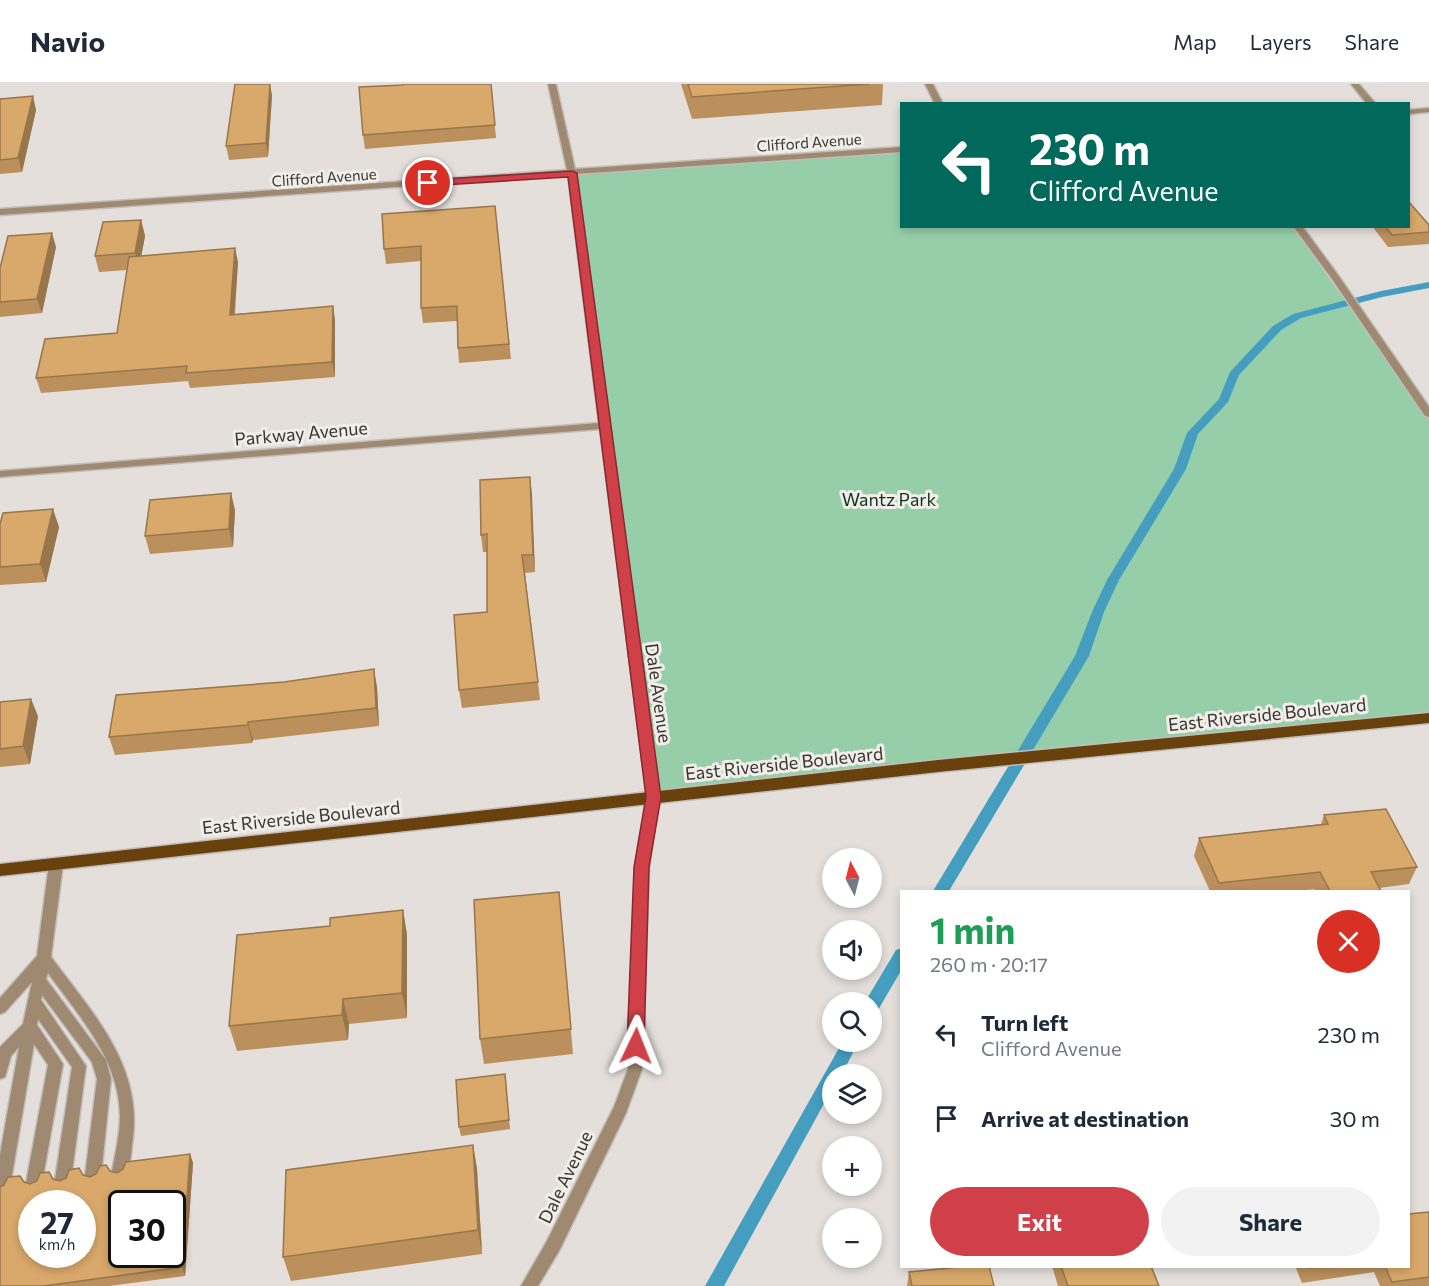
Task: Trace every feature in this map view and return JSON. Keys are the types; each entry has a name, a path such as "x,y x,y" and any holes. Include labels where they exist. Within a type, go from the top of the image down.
{"main road":[{"name":"East Riverside Boulevard","path":"0,870 938,766 1429,718"}],"street":[{"name":"Dale Avenue","path":"529,1286 553,1246 621,1108 635,1069 642,867 653,797 572,173 552,84"},
{"path":"929,84 938,102"},
{"path":"1355,84 1370,102"},
{"path":"1410,112 1429,110"},
{"name":"Clifford Avenue","path":"0,212 900,149"},
{"path":"1298,228 1429,414"},
{"name":"Parkway Avenue","path":"0,474 604,426"},
{"path":"2,1187 34,1000 44,958 57,864"},
{"path":"0,1008 44,958"},
{"path":"44,958 109,1049 122,1079 128,1109 120,1172"},
{"path":"39,980 99,1060 104,1079 93,1176"},
{"path":"34,1000 79,1066 63,1180"},
{"path":"0,1073 4,1053 30,1026"},
{"path":"30,1026 56,1064 34,1183"}],"green space":[{"name":"Wantz Park","path":"900,149 900,228 1294,228 1429,419 1429,718 653,797 572,173"}],"building":[{"path":"235,84 270,84 266,143 226,146"},
{"path":"403,84 491,84 495,125 363,135 359,87"},
{"path":"688,84 869,84 692,97"},
{"path":"33,96 18,158 0,160 0,99"},
{"path":"1410,203 1429,225 1429,232 1392,235 1387,228 1410,228"},
{"path":"495,206 509,344 458,348 457,306 421,308 421,246 384,249 382,214"},
{"path":"141,220 135,253 95,256 103,222"},
{"path":"52,233 37,299 0,302 0,268 8,236"},
{"path":"235,248 230,315 333,306 332,362 186,373 187,366 36,378 45,339 117,333 129,257"},
{"path":"530,477 533,555 522,555 538,682 459,690 454,615 487,612 487,534 481,535 480,480"},
{"path":"231,493 229,529 145,536 150,500"},
{"path":"53,509 40,564 0,567 0,524 3,513"},
{"path":"374,669 376,708 248,722 248,725 109,737 116,695 284,682"},
{"path":"31,699 23,746 0,749 0,702"},
{"path":"1386,809 1417,867 1371,872 1380,890 1329,890 1320,872 1219,883 1199,838 1328,824 1324,815"},
{"path":"559,892 571,1029 480,1039 474,900"},
{"path":"403,910 402,993 343,999 342,1015 229,1026 237,935 330,926 330,918"},
{"path":"505,1074 509,1120 459,1127 456,1080"},
{"path":"473,1145 478,1230 283,1257 286,1170"},
{"path":"190,1154 186,1210 186,1190 108,1190 108,1268 175,1268 44,1286 0,1286 0,1187 4,1185 8,1177 20,1176 24,1182 30,1184 37,1181 40,1173 49,1172 53,1179 60,1181 66,1178 69,1170 79,1168 83,1175 90,1177 96,1174 100,1166 106,1165 110,1171 117,1173 123,1169 126,1162"},
{"path":"1429,1212 1429,1277 1392,1282 1386,1268 1410,1268 1410,1214"},
{"path":"950,1268 990,1268 994,1286 912,1286 909,1272"},
{"path":"1062,1268 1152,1268 1159,1286 1068,1286"}],"waterway":[{"path":"942,890 1082,656 1098,612 1113,580 1180,469 1193,433 1224,400 1234,374 1277,328 1297,316 1381,294 1429,285"},
{"path":"880,992 900,957"},
{"path":"838,1064 845,1052"},
{"path":"714,1286 822,1092"}],"route":[{"path":"428,183 572,173 653,797 642,867 636,1046"}]}
